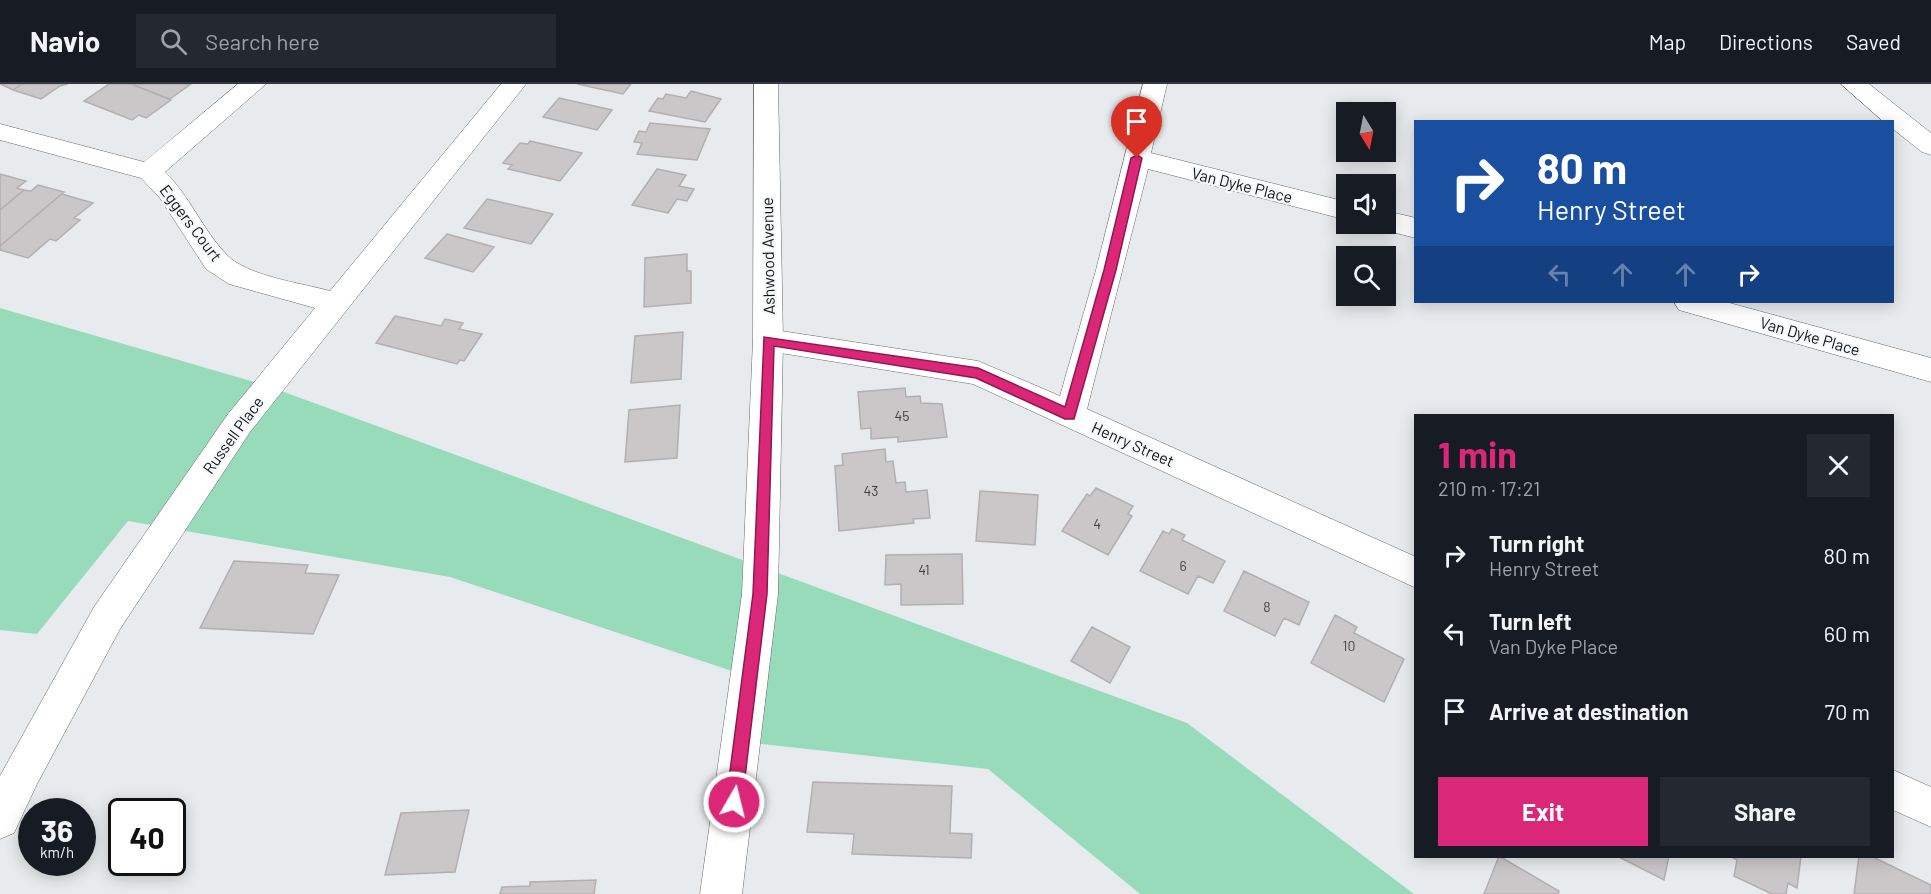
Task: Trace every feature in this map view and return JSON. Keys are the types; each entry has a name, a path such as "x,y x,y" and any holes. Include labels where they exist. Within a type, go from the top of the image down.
{"street":[{"name":"Eggers Court","path":"150,172 172,150 254,84"},
{"name":"Russell Place","path":"0,819 22,770 107,618 239,423 514,84"},
{"name":"Ashwood Avenue","path":"721,894 760,594 768,340 766,84"},
{"path":"1070,415 1110,270 1155,84"},
{"path":"1853,84 1929,141"},
{"name":"Eggers Court","path":"0,132 150,172 170,192 216,262 239,277 336,303"},
{"name":"Van Dyke Place","path":"1137,158 1336,208"},
{"path":"1396,223 1414,228"},
{"name":"Van Dyke Place","path":"1693,303 1931,370"},
{"name":"Henry Street","path":"768,340 978,373 1414,572"},
{"path":"1894,790 1931,807"}],"green space":[{"path":"0,308 265,385 1187,723 1414,894 1140,894 988,769 735,741 747,676 450,577 128,521 37,634 0,630"}],"building":[{"path":"0,84 22,84 13,90"},
{"path":"22,84 68,84 60,86 41,99 13,90"},
{"path":"109,84 131,84 171,100 146,118 139,115 132,120 84,101"},
{"path":"131,84 191,84 170,99"},
{"path":"577,84 631,84 623,94"},
{"path":"691,91 721,99 705,122 649,111 658,98 663,99 666,94 686,98"},
{"path":"559,98 612,110 597,130 543,117"},
{"path":"650,123 710,129 697,160 637,154 642,143 634,142 639,131 646,132"},
{"path":"530,141 582,153 560,181 508,169 512,165 503,163 520,143 528,144"},
{"path":"657,169 686,175 679,186 694,189 687,201 677,199 668,213 632,205"},
{"path":"0,174 26,181 17,188 24,190 0,210"},
{"path":"38,185 64,192 0,246 0,210 24,190 31,191"},
{"path":"62,194 93,203 74,218 80,220 56,241 50,239 28,258 0,250 0,246"},
{"path":"487,199 553,214 531,244 464,228"},
{"path":"447,234 494,247 473,272 425,258"},
{"path":"687,254 687,271 691,271 691,303 644,307 645,258"},
{"path":"395,316 441,326 445,319 463,323 459,329 482,334 464,361 460,360 457,364 376,343"},
{"path":"683,332 681,379 631,383 635,336"},
{"path":"905,388 906,397 920,396 921,403 942,404 947,437 898,442 898,437 871,439 871,428 861,429 858,392"},
{"path":"680,405 677,458 625,462 629,410"},
{"path":"885,449 886,462 893,461 896,483 905,482 906,492 927,490 930,518 913,519 914,523 839,531 835,466 843,465 842,454"},
{"path":"1096,488 1133,506 1128,514 1132,516 1108,555 1062,531 1087,494 1090,496"},
{"path":"980,491 1038,495 1035,545 976,541"},
{"path":"1172,529 1185,535 1182,540 1225,561 1213,583 1198,576 1188,594 1140,571 1163,531 1169,534"},
{"path":"962,554 963,604 901,605 901,584 885,585 886,555"},
{"path":"234,561 308,565 305,573 339,575 313,634 200,628"},
{"path":"1244,571 1309,602 1299,625 1284,618 1275,636 1224,611"},
{"path":"1335,615 1357,627 1354,633 1404,659 1384,702 1311,663"},
{"path":"1092,627 1130,647 1110,683 1071,661"},
{"path":"813,782 952,786 950,833 972,834 971,858 852,854 854,834 807,832"},
{"path":"469,810 455,872 385,875 401,813"},
{"path":"1498,858 1502,858 1559,891 1558,894 1484,894"},
{"path":"1621,858 1669,858 1664,880"},
{"path":"1734,858 1801,858 1797,888 1788,883 1786,894 1772,894 1734,876 1737,860"},
{"path":"1859,858 1875,858 1931,885 1931,894 1854,894"},
{"path":"596,880 594,894 500,894 502,887 530,886 530,882"}],"route":[{"path":"734,802 760,594 768,340 978,373 1070,415 1110,270 1137,158"}]}
